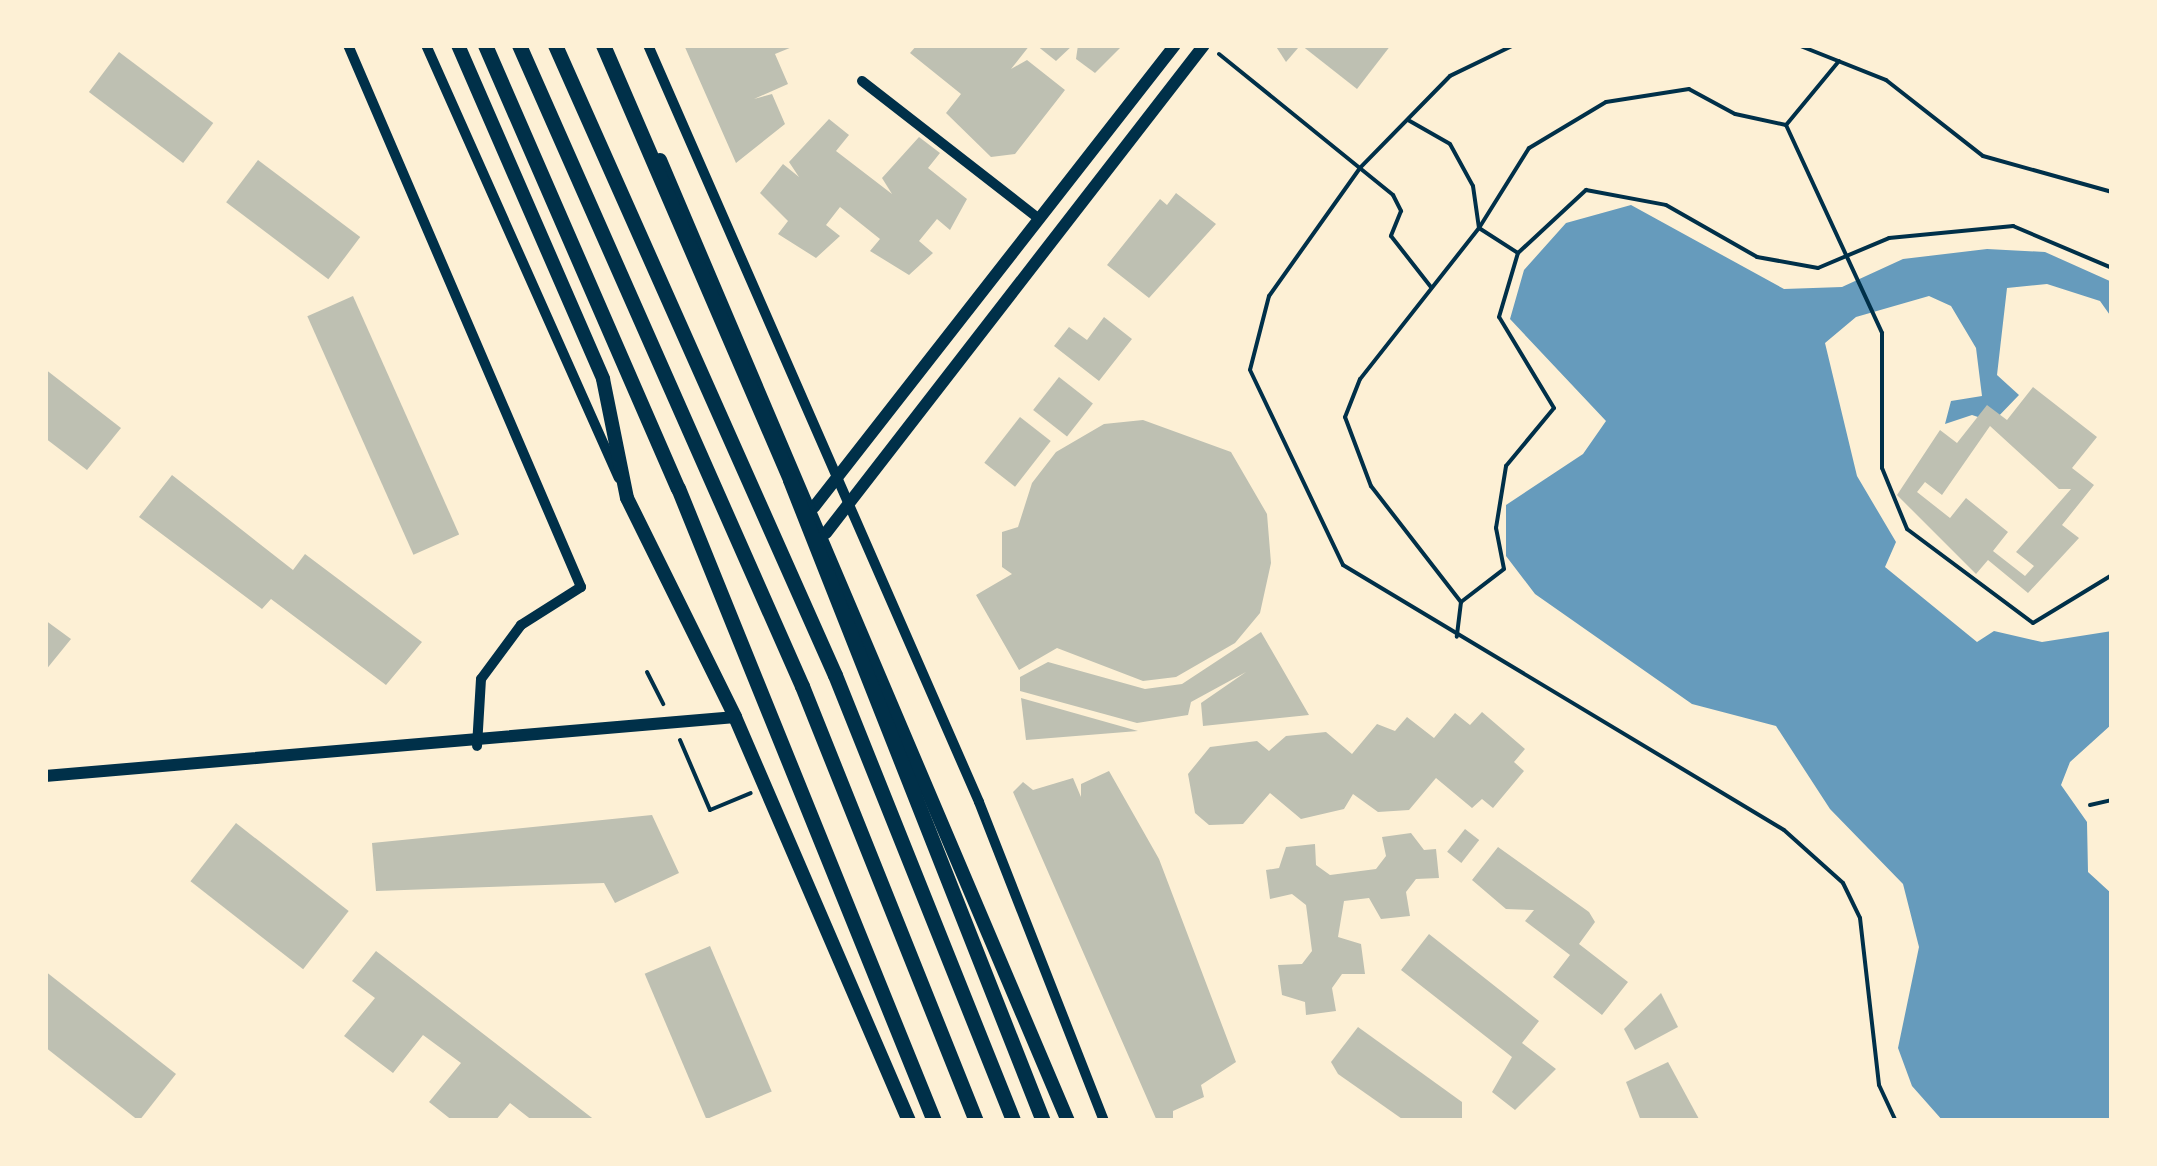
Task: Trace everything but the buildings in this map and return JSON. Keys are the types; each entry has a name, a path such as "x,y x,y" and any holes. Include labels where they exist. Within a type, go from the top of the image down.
{"highway":[{"path":"476,45 516,117"},
{"path":"485,45 678,488 934,1121"},
{"path":"555,45 836,675 1013,1121"},
{"path":"606,45 790,480 1044,1121"},
{"path":"519,46 802,686 976,1121"}],"main road":[{"path":"458,45 603,379 627,498 735,717 909,1121"},
{"path":"606,45 826,533 1068,1121"}],"street":[{"path":"348,45 581,587 521,625 481,679 477,746"},
{"path":"426,45 627,498"},
{"path":"648,45 838,477 1104,1121"},
{"path":"814,507 1175,45"},
{"path":"826,533 1206,45"},
{"path":"862,82 1039,219"},
{"path":"45,776 477,746 735,717"}],"path":[{"path":"1206,45 1393,196 1401,211 1391,236 1431,287"},
{"path":"1514,45 1450,76 1360,168 1269,296 1250,370 1343,565 1458,638 1784,830 1843,883 1860,918 1878,1085 1896,1121"},
{"path":"1798,45 1886,80 1983,156 2112,192"},
{"path":"1786,125 1839,61"},
{"path":"1458,638 1460,602 1370,486 1345,417 1360,380 1479,228 1529,148 1606,102 1689,89 1735,114 1786,125"},
{"path":"1408,120 1450,144 1474,186 1479,228"},
{"path":"1786,125 1882,333 1882,468 1907,529 2033,623 2112,575"},
{"path":"1460,602 1504,569 1496,528 1506,466 1554,408 1499,317 1518,253 1586,190 1666,205 1756,257 1818,268 1889,238 2013,226 2112,268"},
{"path":"1479,228 1518,253"},
{"path":"648,672 710,810 725,804"},
{"path":"2090,805 2112,800"}],"water":[{"path":"1631,205 1784,289 1842,287 1903,259 1987,249 2045,252 2112,282 2112,318 2100,301 2047,284 2007,288 1997,375 2019,395 1993,422 1972,415 1945,424 1951,401 1982,396 1976,348 1951,306 1929,296 1856,317 1825,343 1857,476 1896,542 1885,567 1977,642 1994,631 2042,642 2112,631 2112,724 2070,762 2061,785 2087,822 2088,872 2112,894 2112,1121 1943,1121 1912,1086 1898,1048 1919,947 1903,884 1830,809 1776,726 1692,704 1535,594 1506,556 1506,505 1583,454 1606,421 1510,319 1524,270 1566,223"}]}
